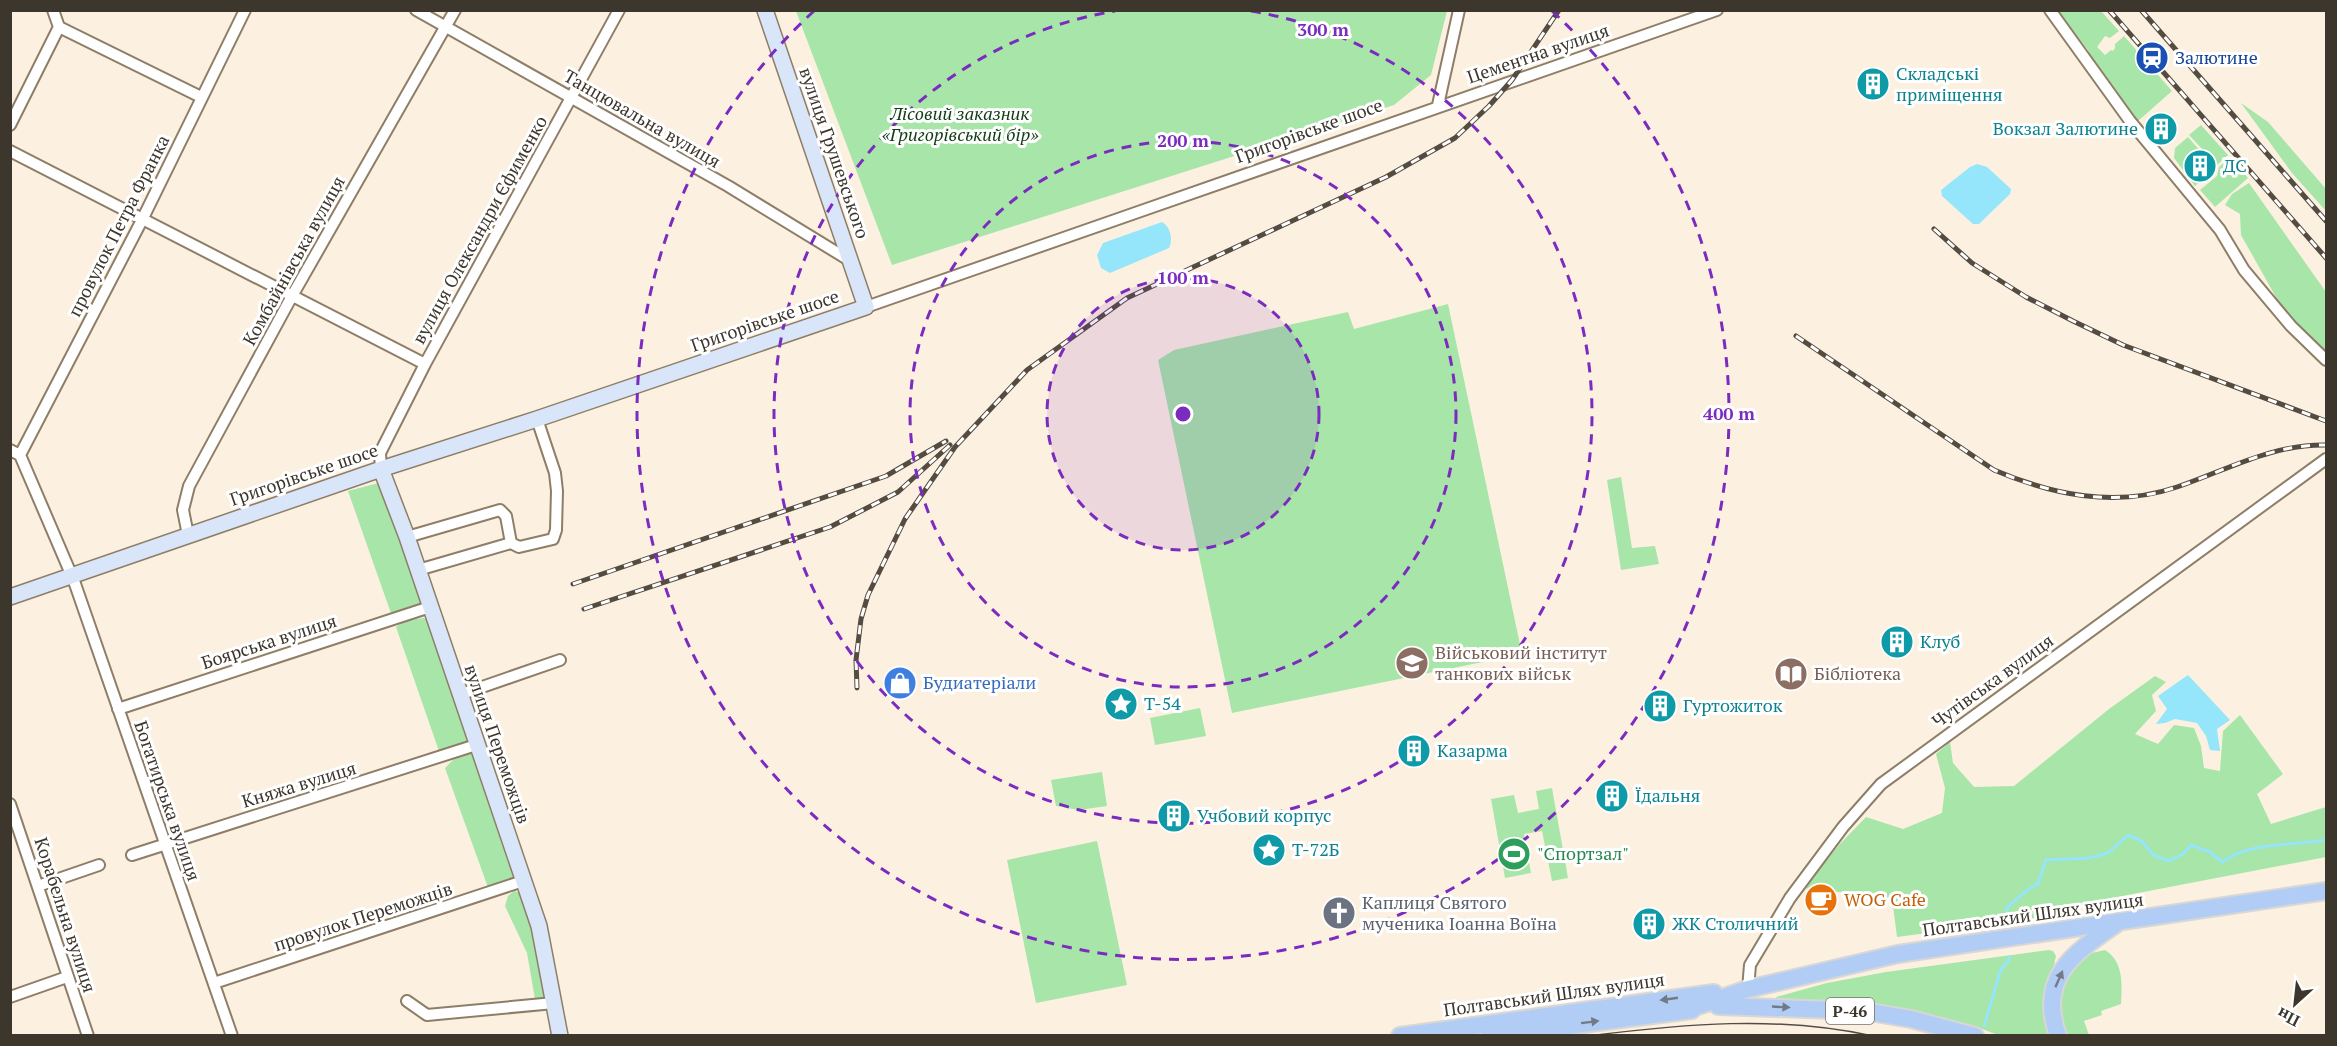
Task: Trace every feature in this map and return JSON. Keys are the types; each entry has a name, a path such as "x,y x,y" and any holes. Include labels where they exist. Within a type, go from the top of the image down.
{"main road":[{"name":"Полтавський Шлях вулиця","path":"1490,1035 1683,1011 1748,989 1898,954 2326,891"},
{"path":"2058,1035 2054,1023 2053,1000 2060,974 2080,948 2119,922"},
{"name":"Полтавський Шлях вулиця","path":"1400,1035 1514,1018 1748,989"},
{"name":"Р-46","path":"1683,1011 1734,1005 1864,1011 1911,1019 1975,1035"}],"street":[{"path":"53,10 59,27 201,97"},
{"name":"провулок Петра Франка","path":"15,452 142,220 245,10"},
{"name":"Танцювальна вулиця","path":"416,10 728,186 849,260"},
{"name":"Комбайнівська вулиця","path":"188,535 183,510 189,486 292,296 455,10"},
{"name":"вулиця Олександри Єфименко","path":"381,469 380,453 425,364 619,10"},
{"name":"вулиця Грушевського","path":"765,10 866,308"},
{"path":"1438,105 1459,10"},
{"name":"Цементна вулиця","path":"1438,105 1717,10"},
{"path":"2050,10 2130,121 2220,230 2244,270 2291,326 2326,360"},
{"path":"10,125 59,27"},
{"name":"Григорівське шосе","path":"10,597 381,469 866,308 1194,194 1438,105"},
{"path":"10,151 425,364"},
{"path":"418,570 512,543 519,547 550,541 555,536 557,491 555,472 537,419"},
{"name":"Богатирська вулиця","path":"15,452 72,577 232,1035"},
{"name":"Чутівська вулиця","path":"1748,989 1750,965 1790,898 1843,827 1881,784 2326,461"},
{"name":"вулиця Переможців","path":"381,469 407,537 539,926 560,1035"},
{"path":"407,537 500,510 506,516 512,543"},
{"name":"Боярська вулиця","path":"118,709 430,607"},
{"path":"459,695 560,660"},
{"name":"Княжа вулиця","path":"132,855 476,745"},
{"name":"Корабельна вулиця","path":"10,804 88,1035"},
{"path":"38,886 99,866"},
{"name":"провулок Переможців","path":"214,983 523,881"},
{"path":"10,997 67,977"},
{"path":"407,1001 427,1015 554,1003"}],"green space":[{"name":"Лісовий заказник «Григорівський бір»","path":"796,11 1447,11 1431,75 1394,105 892,265"},
{"path":"2057,11 2101,11 2119,31 2110,38 2105,36 2097,47 2105,55 2113,51 2115,44 2124,36 2172,91 2138,121 2090,57 2088,50"},
{"path":"2241,103 2268,122 2326,189 2326,211 2292,173"},
{"path":"2201,125 2228,155 2217,165 2189,135"},
{"path":"2188,137 2201,152 2187,165 2201,180 2195,186 2174,158 2175,148"},
{"path":"2230,157 2248,178 2215,207 2200,190 2217,176 2219,167"},
{"path":"2249,183 2326,292 2326,354 2286,315 2241,235 2240,214 2225,205 2232,194"},
{"path":"1448,304 1522,654 1232,713 1158,360 1174,350 1348,312 1354,329"},
{"path":"1621,477 1632,548 1655,546 1659,564 1621,570 1607,480"},
{"path":"386,481 430,607 393,619 348,491"},
{"path":"423,618 435,621 476,745 441,757 396,627 404,621"},
{"path":"2155,676 2166,682 2152,695 2156,711 2135,734 2158,744 2174,725 2194,728 2201,746 2204,768 2220,771 2223,731 2240,715 2283,774 2257,794 2271,824 2326,807 2326,857 2112,898 2031,919 1897,937 1892,898 1803,888 1866,817 1903,829 1942,813 1945,788 1936,754 1950,742 1953,763 1974,787 2014,786 2109,709"},
{"path":"1200,708 1206,736 1155,745 1150,718"},
{"path":"470,753 479,754 520,871 514,884 490,893 445,768 455,758"},
{"path":"1102,772 1107,806 1079,810 1056,806 1051,780"},
{"name":"\"Спортзал\"","path":"1552,788 1568,878 1552,881 1542,831 1524,834 1531,873 1505,878 1491,799 1514,795 1518,813 1539,809 1536,791"},
{"path":"1097,841 1127,985 1036,1003 1007,860"},
{"path":"514,891 528,895 554,1003 536,1005 527,953 505,906 508,896"},
{"path":"2105,950 2119,967 2121,1004 2101,1011 2102,1015 2084,1021 2089,1035 2063,1036 2057,1016 2063,982 2083,955"},
{"path":"2053,951 2056,956 2049,986 2052,1035 1998,1035 1974,1026 1854,1002 1788,1001 1778,1000 1776,997 1827,983 1886,972"}],"water":[{"path":"1977,164 1987,167 2011,189 2010,194 1979,224 1973,224 1942,196 1941,190"},
{"path":"1162,222 1170,234 1169,248 1110,273 1101,268 1097,255 1103,243"},
{"path":"2188,675 2230,720 2217,729 2220,751 2210,750 2206,736 2197,723 2175,719 2156,724 2167,709 2158,696"}],"waterway":[{"path":"2006,919 2007,907 2038,884 2046,860 2089,858 2108,853 2128,835 2142,841 2153,855 2169,861 2183,854 2191,845 2210,852 2222,862 2233,855 2259,847 2326,840"},
{"path":"1984,1026 2001,969 2009,957"}],"tram line":[{"path":"1588,1036 1659,1028 1730,1024 1802,1025 1873,1036"}],"railway":[{"path":"857,688 856,660 861,619 868,595 905,519 955,447 1027,370 1127,298 1386,177 1455,138 1489,106 1512,80 1559,10"},
{"path":"2109,10 2326,258"},
{"path":"2141,10 2326,221"},
{"path":"1934,229 1972,263 2026,297 2073,321 2123,345 2326,421"},
{"path":"1796,336 1994,470 2061,492 2107,497 2131,497 2154,493 2177,487 2268,453 2326,445"},
{"path":"573,584 886,476 946,441"},
{"path":"584,609 830,527 898,492 950,445"}],"place":[{"name":"Залютине","path":"2152,58"},
{"name":"Складські приміщення","path":"1873,84"},
{"name":"Вокзал Залютине","path":"2161,129"},
{"name":"ДС","path":"2200,166"},
{"name":"Клуб","path":"1897,642"},
{"name":"Військовий інститут танкових військ","path":"1412,663"},
{"name":"Бібліотека","path":"1791,674"},
{"name":"Будиатеріали","path":"900,683"},
{"name":"Т-54","path":"1121,704"},
{"name":"Гуртожиток","path":"1660,706"},
{"name":"Казарма","path":"1414,751"},
{"name":"Їдальня","path":"1612,796"},
{"name":"Учбовий корпус","path":"1174,816"},
{"name":"Т-72Б","path":"1269,850"},
{"name":"\"Спортзал\"","path":"1514,854"},
{"name":"WOG Cafe","path":"1821,900"},
{"name":"Каплиця Святого мученика Іоанна Воїна","path":"1339,913"},
{"name":"ЖК Столичний","path":"1649,924"}]}
